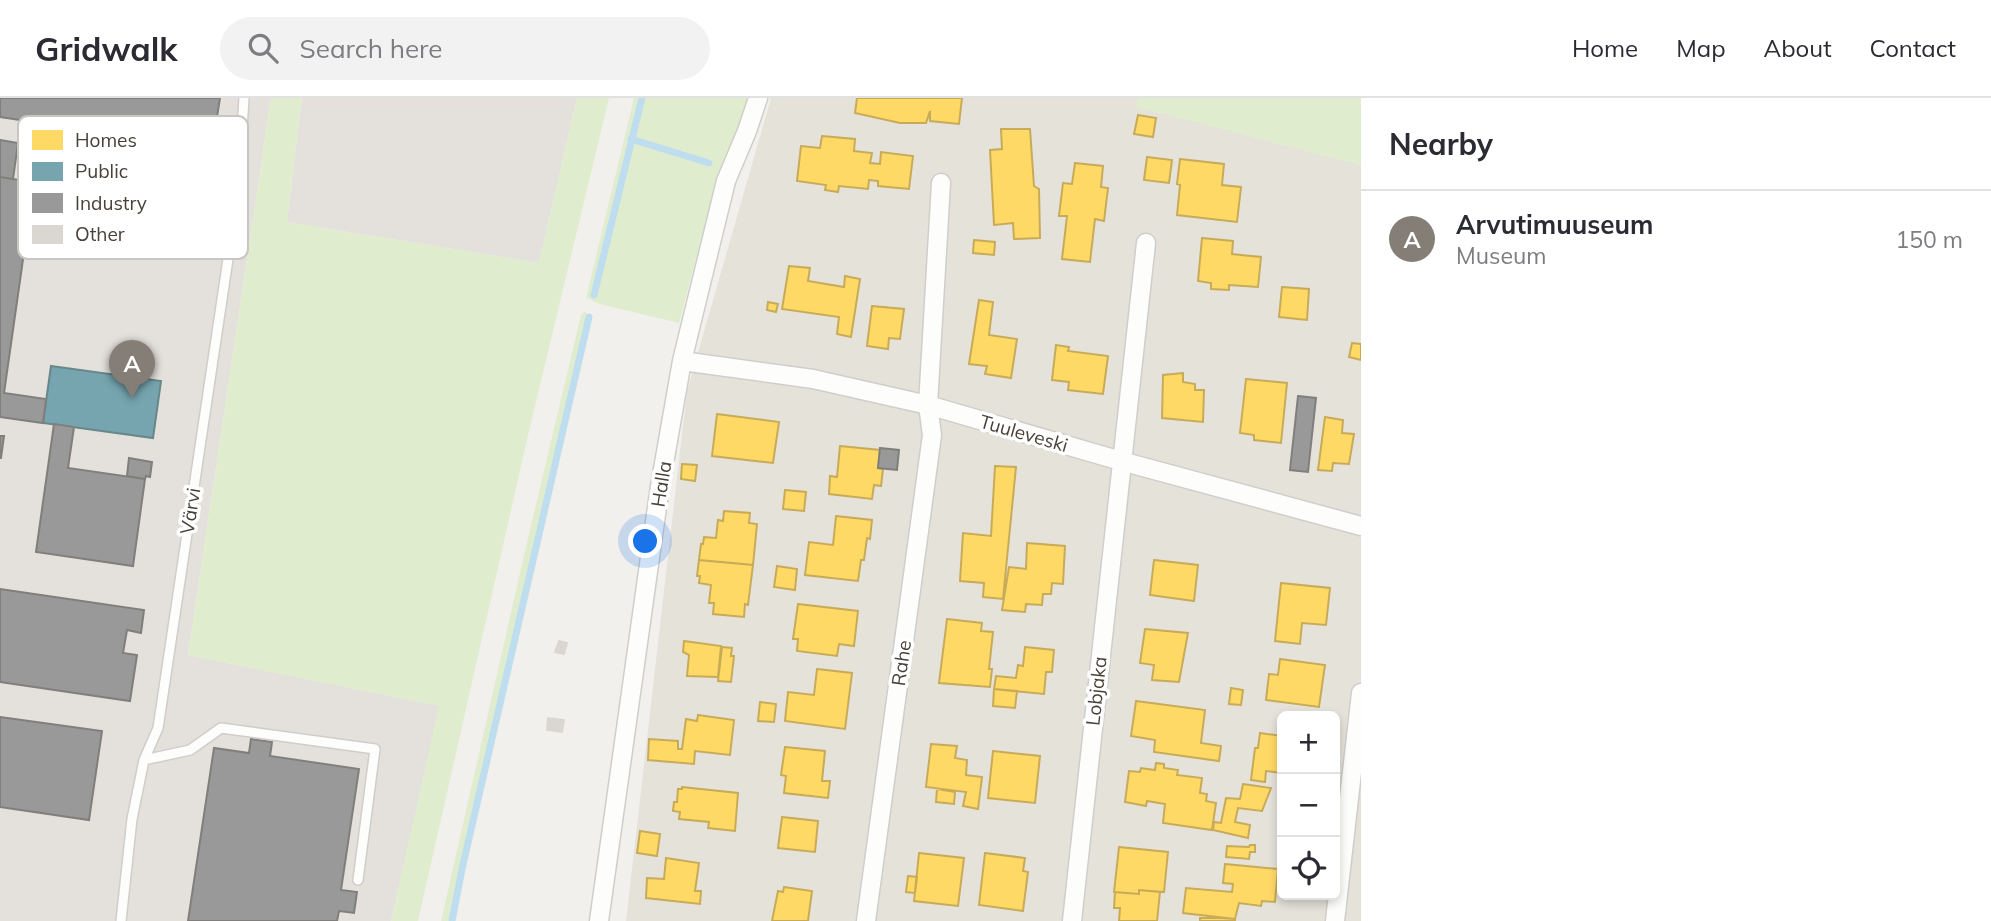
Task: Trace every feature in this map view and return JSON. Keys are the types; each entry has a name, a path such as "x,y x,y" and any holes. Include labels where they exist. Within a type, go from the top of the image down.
{"street":[{"name":"Halla","path":"599,921 660,486 682,361 726,181 758,98"},
{"name":"Rahe","path":"866,921 932,435 928,405 941,183"},
{"name":"Lobjaka","path":"1072,921 1146,243"},
{"name":"Tuuleveski","path":"682,361 813,379 928,405 1361,526"},
{"path":"1335,921 1361,693"}],"lane":[{"name":"Värvi","path":"243,116 244,98"},
{"name":"Värvi","path":"121,921 132,819 144,760 158,728 228,259"},
{"path":"144,760 190,750 221,728 375,750 358,880"}],"shaded area":[{"path":"0,98 271,98 248,252 248,116 18,116 18,259 247,259 188,655 440,706 391,921 0,921"},
{"path":"302,98 577,98 539,263 287,222"},
{"path":"771,98 1138,98 1138,107 1361,165 1361,921 626,921 687,391"}],"green space":[{"path":"271,98 302,98 287,222 539,263 577,98 609,98 529,431 418,921 391,921 439,706 188,655"},
{"path":"634,98 749,98 711,202 679,323 600,304 586,298"},
{"path":"1138,98 1361,98 1361,165 1137,107"},
{"path":"585,311 589,317 452,921 441,921 524,555 581,315"}],"building: Homes":[{"path":"857,98 962,98 959,124 930,121 930,111 926,123 900,123 855,113"},
{"path":"1138,115 1156,118 1153,137 1134,134"},
{"path":"1001,129 1030,129 1034,186 1039,189 1040,238 1014,239 1013,223 994,225 990,150 1002,149"},
{"path":"822,136 855,139 854,151 872,153 870,163 880,164 881,152 913,156 909,189 878,186 878,181 869,180 868,189 839,186 838,192 825,190 826,185 797,181 801,146 820,148"},
{"path":"1147,157 1172,160 1169,183 1144,180"},
{"path":"1180,159 1224,164 1222,185 1241,187 1237,222 1177,215"},
{"path":"1075,163 1103,166 1101,187 1108,188 1104,221 1095,219 1090,262 1062,259 1067,216 1059,216 1063,183 1072,184"},
{"path":"1202,238 1233,241 1232,254 1261,257 1258,287 1229,285 1229,290 1211,289 1211,283 1198,281"},
{"path":"974,240 995,242 994,255 973,253"},
{"path":"789,266 810,268 808,281 844,287 845,276 860,279 851,337 837,334 839,317 782,309"},
{"path":"1282,287 1309,289 1307,320 1279,317"},
{"path":"979,300 993,302 989,335 1017,339 1011,378 985,374 987,366 969,364"},
{"path":"768,302 778,304 776,312 767,310"},
{"path":"872,306 904,309 900,339 889,338 888,349 867,346"},
{"path":"1352,343 1361,344 1361,360 1349,357"},
{"path":"1056,345 1069,347 1068,351 1108,356 1103,394 1068,390 1069,382 1052,380"},
{"path":"1183,373 1183,382 1195,384 1195,390 1204,390 1203,422 1162,418 1163,375"},
{"path":"1246,379 1287,383 1281,443 1254,440 1254,435 1240,433"},
{"path":"717,414 779,422 773,463 712,456"},
{"path":"1325,417 1343,420 1342,433 1354,434 1349,464 1333,463 1332,471 1318,470"},
{"path":"840,446 880,450 878,468 883,469 881,486 874,485 872,499 829,494 830,476 837,477"},
{"path":"682,464 697,465 695,481 681,479"},
{"path":"995,466 1016,467 1003,599 983,597 984,583 960,581 963,533 991,536"},
{"path":"785,490 806,492 804,511 783,509"},
{"path":"724,511 750,513 749,523 757,524 753,565 699,560 704,537 716,538 718,520 723,521"},
{"path":"836,516 872,520 870,539 867,538 858,581 805,575 809,542 833,545"},
{"path":"1027,543 1065,546 1063,584 1052,583 1051,594 1043,594 1042,605 1026,604 1025,612 1002,610 1009,567 1026,569"},
{"path":"699,560 753,565 744,617 713,614 714,603 709,603 711,585 699,583 700,576 697,576"},
{"path":"1154,560 1198,565 1194,601 1150,595"},
{"path":"777,566 797,569 795,590 774,587"},
{"path":"1281,583 1330,588 1326,625 1302,623 1300,644 1275,641"},
{"path":"798,604 858,611 854,646 839,644 837,656 797,651 798,639 793,639"},
{"path":"947,619 982,623 981,631 993,632 990,687 939,683"},
{"path":"1145,629 1188,633 1179,682 1152,680 1154,665 1140,663"},
{"path":"684,641 721,646 718,677 687,676 689,655 683,652"},
{"path":"722,647 732,648 731,656 734,656 731,682 718,681"},
{"path":"1025,647 1054,650 1052,672 1046,672 1044,694 994,689 996,676 1016,678 1018,665 1023,666"},
{"path":"1280,659 1325,665 1319,707 1266,700 1269,674 1278,675"},
{"path":"817,669 852,673 845,729 785,721 788,692 814,695"},
{"path":"1231,688 1243,690 1241,705 1229,704"},
{"path":"994,689 1017,691 1015,708 993,706"},
{"path":"1136,701 1205,710 1201,743 1221,746 1219,761 1154,752 1155,740 1131,736"},
{"path":"760,702 776,704 774,722 758,721"},
{"path":"698,715 734,720 730,755 695,751 694,764 648,760 649,739 678,741 678,749 682,749 686,719 697,721"},
{"path":"1260,733 1277,735 1277,772 1266,771 1265,782 1251,780 1255,748 1258,748"},
{"path":"931,744 957,746 955,758 967,760 966,775 982,777 978,809 963,806 966,792 926,787"},
{"path":"785,747 825,751 822,781 830,781 828,798 784,793 786,776 781,775"},
{"path":"993,751 1040,756 1035,803 988,798"},
{"path":"1156,763 1164,764 1164,768 1178,770 1177,775 1202,778 1200,793 1207,794 1206,801 1216,803 1212,830 1163,823 1165,804 1147,801 1146,806 1125,802 1129,771 1140,772 1141,768 1155,770"},
{"path":"1243,784 1271,788 1262,811 1238,808 1235,822 1250,825 1248,838 1213,830 1214,822 1221,823 1226,798 1240,799"},
{"path":"682,787 738,793 735,831 708,828 709,822 679,819 680,812 673,811 678,789"},
{"path":"937,789 955,792 954,804 936,802"},
{"path":"782,817 818,821 815,852 778,848"},
{"path":"640,831 660,834 657,856 637,853"},
{"path":"1255,845 1255,852 1250,852 1249,859 1226,857 1227,846"},
{"path":"1119,847 1168,852 1164,892 1114,892"},
{"path":"919,853 964,858 958,906 914,901"},
{"path":"985,853 1025,858 1023,871 1028,872 1023,911 979,905"},
{"path":"666,858 699,863 695,891 701,891 700,904 646,898 647,878 664,879"},
{"path":"1225,864 1277,869 1275,902 1262,901 1261,906 1239,903 1235,919 1183,913 1186,888 1232,892 1233,884 1223,883"},
{"path":"908,876 917,877 915,893 906,892"},
{"path":"784,887 812,891 808,921 772,921 778,891 783,892"},
{"path":"1139,890 1160,892 1157,921 1119,921 1120,908 1114,908 1115,892 1139,894"},
{"path":"1200,918 1235,919 1235,921 1200,921"}],"building: Public":[{"path":"51,366 161,381 153,438 43,423"}],"building: Industry":[{"path":"0,98 220,98 217,116 18,116 18,120 0,117"},
{"path":"0,140 18,143 13,179 0,177"},
{"path":"0,177 18,180 18,259 23,259 4,393 46,399 43,423 0,417"},
{"path":"1298,396 1316,398 1308,472 1290,470"},
{"path":"54,424 74,427 68,468 145,479 133,566 36,552"},
{"path":"0,436 4,436 1,458 0,458"},
{"path":"880,448 899,450 897,470 878,468"},
{"path":"129,458 152,462 150,477 146,476 145,479 127,476"},
{"path":"0,589 144,610 141,633 127,630 123,653 137,655 130,701 0,682"},
{"path":"0,717 102,731 89,820 0,807"},
{"path":"251,739 272,742 270,756 359,769 341,890 357,892 354,913 339,911 337,921 188,921 214,748 249,753"}],"building: Other":[{"path":"559,641 567,643 564,654 555,652"},
{"path":"548,718 564,720 562,732 547,730"}],"waterway":[{"path":"594,295 642,98"},
{"path":"631,139 709,163"},
{"path":"452,921 589,317"}],"place":[{"name":"Arvutimuuseum","path":"132,398"}]}
